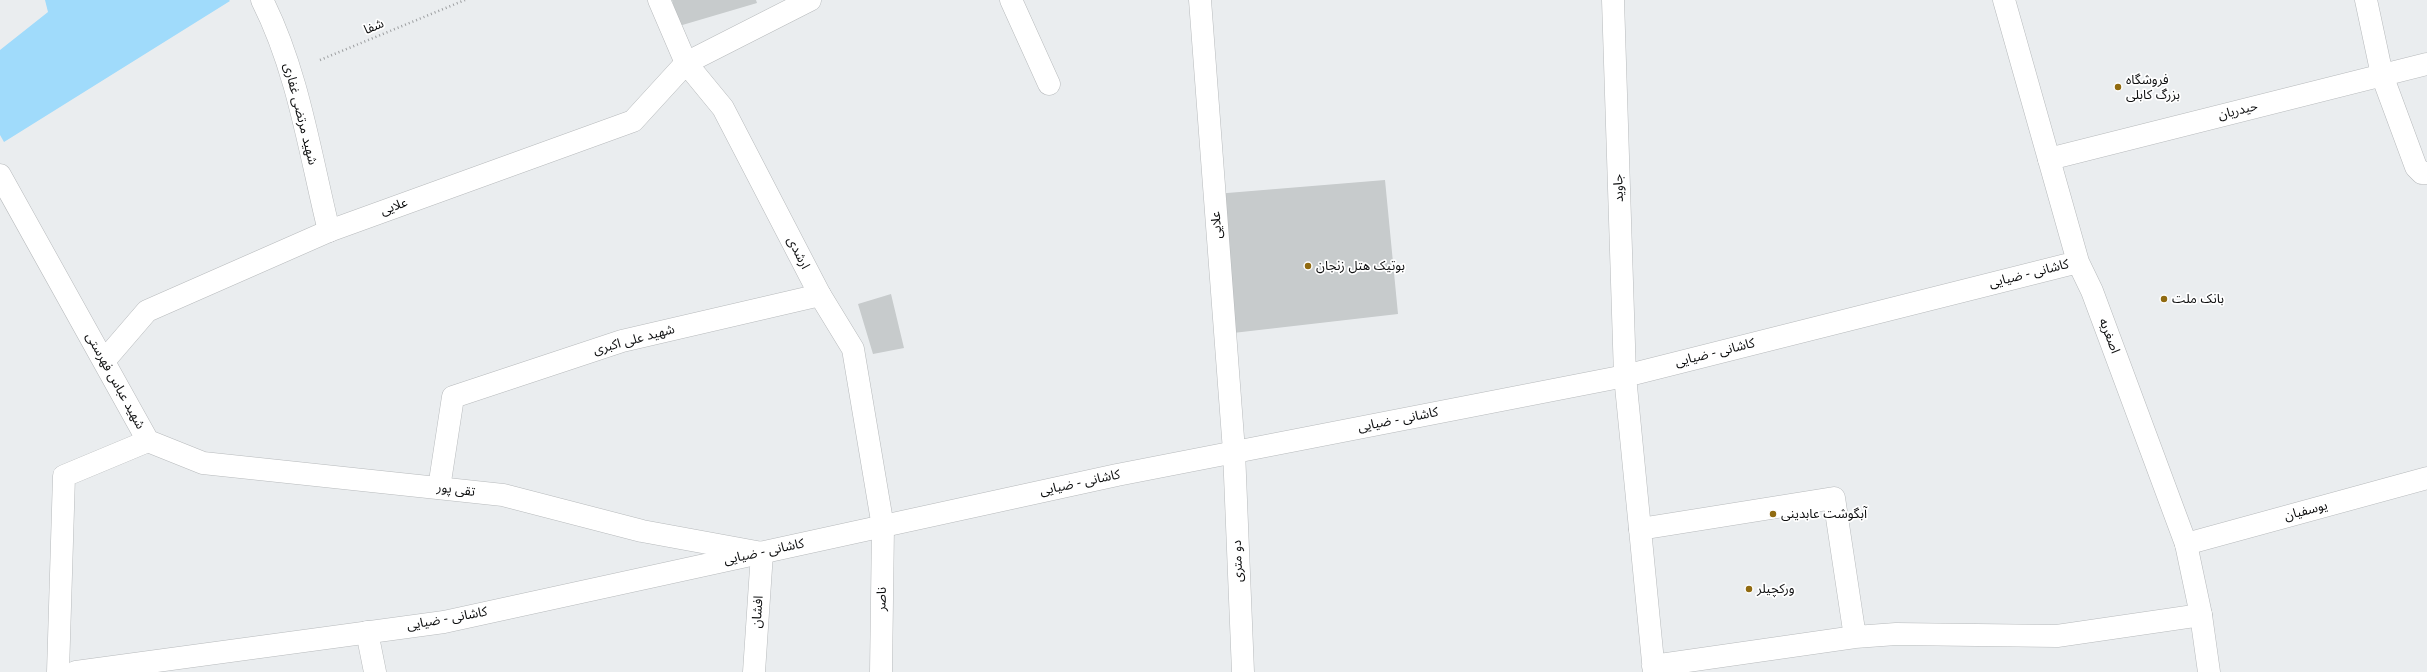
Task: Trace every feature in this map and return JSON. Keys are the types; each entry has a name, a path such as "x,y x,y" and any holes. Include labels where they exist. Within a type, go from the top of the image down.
{"street":[{"name":"شهید مرتضی غفاری","path":"262,0 275,25 290,72 328,231"},
{"name":"ارشدی","path":"659,0 686,63 723,108 820,295 853,349 883,527"},
{"path":"686,63 810,0"},
{"path":"1011,0 1050,84"},
{"name":"علایی","path":"1200,0 1234,451"},
{"name":"جاوید","path":"1613,0 1625,376 1654,669"},
{"name":"اصغریه","path":"2004,0 2078,262 2112,343 2186,544 2201,615 2209,672"},
{"path":"2366,0 2382,75 2416,167 2422,173 2427,173"},
{"name":"علایی","path":"104,361 147,311 328,231 633,121 686,63"},
{"name":"حیدریان","path":"2049,159 2427,64"},
{"name":"شهید عباس فهرستی","path":"0,175 148,441 64,476 58,672"},
{"name":"کاشانی - ضیایی","path":"76,672 444,622 1234,451 1625,376 2078,262"},
{"name":"شهید علی اکبری","path":"439,488 453,397 622,341 820,295"},
{"name":"تقی پور","path":"148,441 203,463 503,495 642,531 762,553"},
{"name":"دو متری","path":"1234,451 1243,672"},
{"name":"یوسفیان","path":"2186,544 2427,478"},
{"path":"1640,529 1834,498 1855,637"},
{"name":"ناصر","path":"882,672 883,527"},
{"name":"افشان","path":"754,672 762,553"},
{"path":"1654,669 1855,637 1896,634 2057,636 2201,615"},
{"path":"367,632 375,672"}],"path":[{"name":"شفا","path":"290,72 465,0"}],"shaded area":[{"path":"45,0 230,1 4,142 0,135 0,50 48,12"}],"building":[{"path":"672,0 756,0 757,3 679,26"},
{"name":"بوتیک هتل زنجان","path":"1385,180 1398,314 1233,333 1215,194"},
{"path":"891,294 904,348 873,354 858,304"}],"place":[{"name":"فروشگاه بزرگ کابلی","path":"2118,87"},
{"name":"بوتیک هتل زنجان","path":"1308,266"},
{"name":"بانک ملت","path":"2164,299"},
{"name":"آبگوشت عابدینی","path":"1773,514"},
{"name":"ورکچیلر","path":"1749,589"}]}
